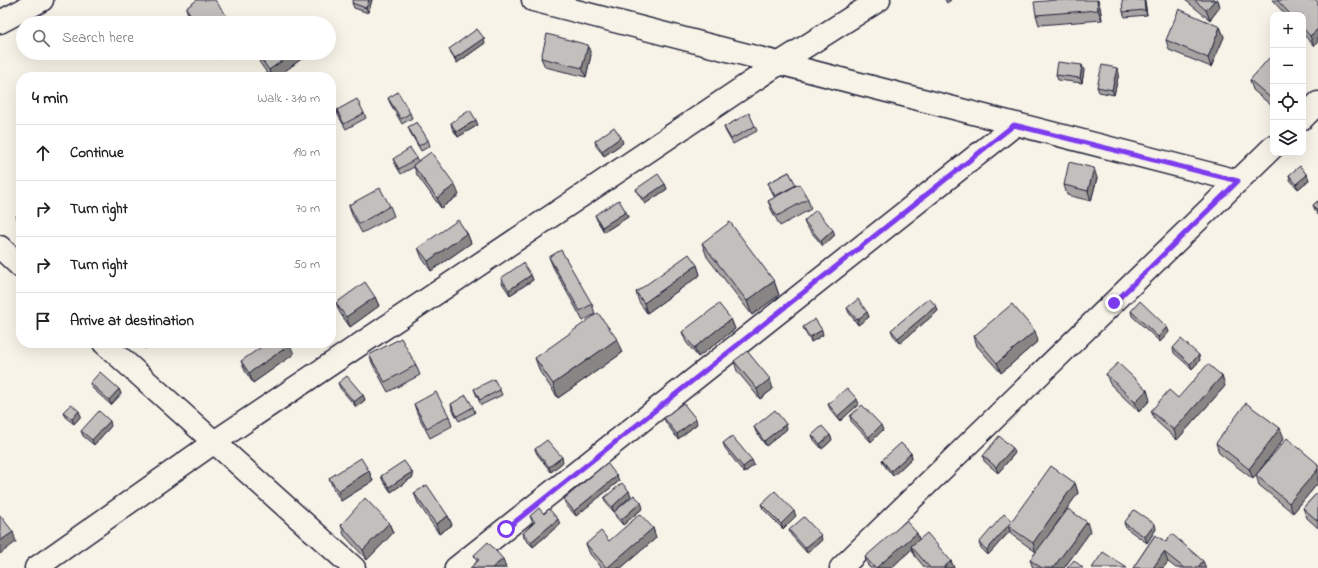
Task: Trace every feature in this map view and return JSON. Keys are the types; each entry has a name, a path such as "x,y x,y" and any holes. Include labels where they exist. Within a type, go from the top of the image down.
{"street":[{"path":"0,22 42,0"},
{"path":"533,0 1014,125 1238,181"},
{"path":"36,568 213,443 778,64 879,0"},
{"path":"1306,115 1318,103"},
{"path":"456,568 1014,125"},
{"path":"841,568 1270,150"},
{"path":"0,247 16,261"},
{"path":"109,348 213,443 354,568"}],"building":[{"path":"197,0 215,0 227,16 192,16 186,8"},
{"path":"353,0 369,0 366,8 352,3"},
{"path":"1056,0 1097,0 1098,10 1036,15 1034,2"},
{"path":"1122,0 1144,0 1145,10 1123,12"},
{"path":"1194,0 1215,0 1206,10"},
{"path":"1277,0 1316,0 1318,2 1318,29 1310,36 1306,31 1306,12 1288,12"},
{"path":"1179,9 1220,27 1208,58 1166,40"},
{"path":"477,29 484,38 455,58 449,49"},
{"path":"547,34 588,45 582,68 541,58"},
{"path":"1269,58 1270,97 1250,80"},
{"path":"262,60 283,60 269,70"},
{"path":"1058,62 1082,65 1080,78 1056,75"},
{"path":"1102,65 1117,68 1112,90 1097,87"},
{"path":"398,92 410,113 401,119 388,98"},
{"path":"357,99 364,113 344,124 337,110"},
{"path":"470,110 476,120 456,132 451,123"},
{"path":"749,113 755,126 731,139 724,127"},
{"path":"417,122 428,140 419,146 408,127"},
{"path":"614,127 621,137 602,151 595,141"},
{"path":"410,148 417,158 399,169 393,159"},
{"path":"431,152 455,185 437,198 413,165"},
{"path":"1069,162 1094,168 1088,191 1064,185"},
{"path":"1300,166 1307,175 1296,184 1289,175"},
{"path":"789,172 796,185 775,196 768,183"},
{"path":"658,174 665,184 643,199 636,189"},
{"path":"799,184 808,199 777,216 768,201"},
{"path":"380,188 390,206 359,224 349,205"},
{"path":"619,200 626,212 602,227 595,215"},
{"path":"1318,201 1318,212 1313,205"},
{"path":"816,210 833,230 821,241 804,221"},
{"path":"458,220 467,233 428,261 418,248"},
{"path":"730,222 774,281 747,301 702,243"},
{"path":"561,250 592,304 580,311 549,257"},
{"path":"689,254 697,265 644,303 636,292"},
{"path":"523,263 531,275 509,290 501,278"},
{"path":"365,282 375,297 346,317 336,303"},
{"path":"929,298 936,306 898,338 891,330"},
{"path":"858,299 867,312 857,320 847,308"},
{"path":"1140,301 1167,327 1158,337 1131,311"},
{"path":"719,304 731,319 694,348 682,332"},
{"path":"1012,304 1035,331 997,363 974,336"},
{"path":"598,313 617,339 553,384 535,358"},
{"path":"815,319 822,330 810,337 803,327"},
{"path":"401,338 416,365 385,382 369,355"},
{"path":"1181,339 1199,355 1190,364 1173,348"},
{"path":"260,348 286,348 249,373 241,361"},
{"path":"747,351 770,379 757,389 734,361"},
{"path":"1118,363 1147,390 1135,402 1106,374"},
{"path":"1208,364 1222,376 1174,430 1151,411 1169,390 1178,398"},
{"path":"100,372 119,389 109,400 90,383"},
{"path":"347,376 363,395 354,402 338,383"},
{"path":"494,379 500,390 480,400 474,389"},
{"path":"847,388 857,399 838,416 828,404"},
{"path":"436,392 449,416 427,428 414,404"},
{"path":"466,395 473,407 457,416 451,404"},
{"path":"683,403 696,419 677,434 664,418"},
{"path":"1246,403 1280,428 1249,469 1216,443"},
{"path":"71,404 79,411 72,419 63,412"},
{"path":"862,405 881,425 869,437 850,416"},
{"path":"775,410 786,424 764,441 754,427"},
{"path":"99,411 110,421 92,440 81,431"},
{"path":"822,426 830,435 820,444 812,435"},
{"path":"732,436 752,460 743,467 723,443"},
{"path":"999,436 1013,448 996,467 983,456"},
{"path":"1287,438 1318,464 1318,469 1289,503 1256,475"},
{"path":"547,440 562,457 549,467 535,449"},
{"path":"901,443 911,453 891,471 882,460"},
{"path":"361,458 369,471 338,491 329,478"},
{"path":"404,461 412,472 389,487 381,476"},
{"path":"607,463 617,476 574,511 564,499"},
{"path":"1051,466 1075,483 1033,543 1008,526"},
{"path":"622,483 629,491 612,507 604,498"},
{"path":"427,485 448,516 436,524 414,493"},
{"path":"775,491 794,511 781,524 761,504"},
{"path":"1318,492 1318,521 1303,508"},
{"path":"634,495 641,502 621,520 614,512"},
{"path":"365,498 389,523 363,550 341,525"},
{"path":"539,508 544,514 549,509 558,519 531,542 523,533 535,522 530,516"},
{"path":"1068,509 1087,522 1053,568 1042,568 1030,560"},
{"path":"1134,510 1155,524 1145,537 1124,523"},
{"path":"640,514 653,528 607,568 586,544 601,531 609,541"},
{"path":"1004,514 1012,521 987,550 979,543"},
{"path":"0,515 13,532 0,541"},
{"path":"804,517 821,535 805,548 789,530"},
{"path":"906,521 917,533 875,568 865,557"},
{"path":"927,533 951,561 943,568 930,568 911,546"},
{"path":"1172,534 1203,561 1197,568 1184,568 1164,552 1153,568 1133,568 1155,535 1166,542"},
{"path":"488,542 503,559 492,568 470,568 479,560 474,555"},
{"path":"1103,552 1127,568 1092,568"},
{"path":"1074,560 1083,568 1067,568"}],"route":[{"path":"506,529 1014,125 1238,181 1114,303"}]}
